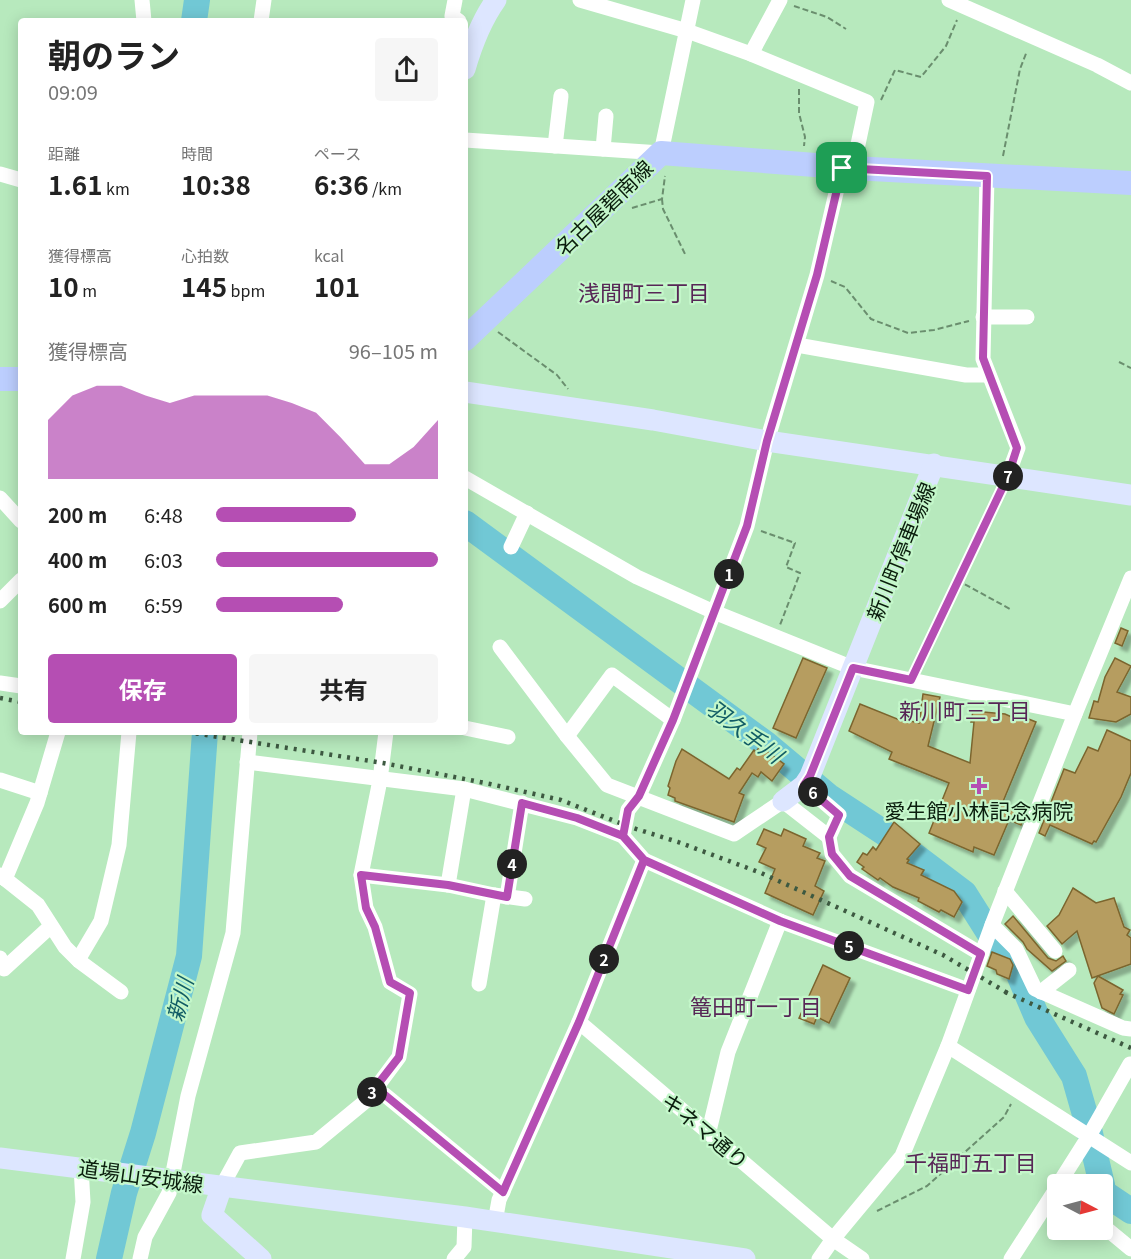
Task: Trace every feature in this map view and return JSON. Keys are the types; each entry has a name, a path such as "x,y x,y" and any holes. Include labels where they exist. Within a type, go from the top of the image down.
{"main road":[{"path":"468,59 473,43 473,24 495,0"},
{"name":"名古屋碧南線","path":"468,336 661,153 848,168 1131,183"},
{"path":"0,379 18,379"},
{"name":"新川町停車場線","path":"468,392 652,420 767,441 934,464 810,776 804,785 783,801"},
{"path":"934,464 1131,495"},
{"name":"道場山安城線","path":"0,1158 222,1186 212,1215 261,1259"},
{"path":"222,1186 465,1217 745,1259"}],"street":[{"path":"142,0 144,18"},
{"path":"261,18 264,0"},
{"path":"455,0 452,16 455,18"},
{"path":"580,0 687,31 751,54 867,102 767,441 747,526 673,720 639,796 628,810 623,836"},
{"path":"468,140 661,153 693,0"},
{"path":"949,0 1097,65 1131,83"},
{"path":"751,54 784,2"},
{"path":"555,146 561,96"},
{"path":"603,149 606,116"},
{"path":"0,174 18,179"},
{"path":"993,176 983,317 983,358 1017,448 1008,476"},
{"path":"983,317 1027,317"},
{"path":"797,345 966,375 989,375"},
{"path":"468,480 637,577 714,612 853,668 1075,714"},
{"path":"0,498 18,518"},
{"path":"512,547 527,513"},
{"path":"819,1259 902,1156 948,1046 1005,891 1131,578"},
{"path":"0,601 18,583"},
{"path":"500,647 607,785 734,834 783,801 829,837"},
{"path":"567,736 612,675 673,720"},
{"path":"0,683 18,686"},
{"path":"468,729 508,737"},
{"path":"57,735 40,793 2,877 38,905 64,947 121,992"},
{"path":"78,960 101,921 119,846 129,735"},
{"path":"140,1259 145,1237 169,1192 167,1178 233,933 250,735"},
{"path":"222,1186 240,1153 316,1142 366,1100 399,1057 410,993 390,982 375,927 366,908 361,875 380,780 386,735"},
{"path":"247,762 464,789 577,818 623,836 644,860 780,921 968,990"},
{"path":"0,780 40,793"},
{"path":"804,785 839,815 829,837 832,854 850,876 981,954"},
{"path":"448,885 464,789"},
{"path":"479,984 522,803"},
{"path":"495,1222 503,1192 579,1022 644,860"},
{"path":"361,875 448,885 525,899"},
{"path":"1005,891 1055,951"},
{"path":"709,1131 728,1052 780,921"},
{"path":"992,925 1016,949 1035,988 1123,1028 1131,1029"},
{"path":"0,958 4,969 51,926"},
{"path":"1041,992 1069,970"},
{"name":"キネマ通り","path":"579,1022 833,1239 862,1259"},
{"path":"948,1046 1131,1163"},
{"path":"1065,1174 1130,1064"},
{"path":"371,1093 385,1095 503,1192"},
{"path":"73,1259 87,1168"},
{"path":"1011,1259 1047,1203"},
{"path":"454,1259 464,1247 465,1217"},
{"path":"1113,1234 1131,1249"}],"path":[{"path":"784,2 804,11 827,17 846,29"},
{"path":"867,102 879,105 895,69 921,77 946,46 963,6"},
{"path":"993,176 1020,69 1033,37"},
{"path":"799,74 799,113 805,137 801,164"},
{"path":"662,199 663,209 686,256"},
{"path":"817,275 845,287 871,319 908,333 934,330 983,317"},
{"path":"483,321 557,375 570,392 573,409"},
{"path":"1119,362 1131,368"},
{"path":"911,680 1008,476"},
{"path":"747,526 795,543 786,567 800,573 775,636"},
{"path":"957,580 1010,609"},
{"path":"874,1212 927,1186 1004,1117 1017,1090"}],"building":[{"path":"1121,628 1128,631 1122,646 1115,643"},
{"path":"803,658 827,668 796,738 773,728"},
{"path":"1115,658 1131,666 1117,692 1131,697 1131,714 1116,722 1089,718 1094,701 1098,702 1105,677"},
{"path":"923,694 940,697 928,746 970,763 973,711 1005,714 1014,718 1016,714 1036,722 1002,804 1025,814 1021,825 1009,820 994,855 974,847 973,852 929,833 949,783 889,759 892,752 849,731 860,704 902,721 902,719 919,723"},
{"path":"1107,730 1131,741 1131,773 1121,797 1096,842 1092,844 1050,825 1045,836 1039,833 1064,769 1075,773 1088,747 1098,751"},
{"path":"760,746 784,764 772,781 761,772 758,777 752,773 739,793 744,795 734,822 675,801 675,798 668,795 670,788 668,786 682,749 729,779 737,768 740,770 754,750 756,752"},
{"path":"894,822 920,844 907,859 909,860 907,863 924,870 921,875 954,891 962,902 954,917 918,901 919,898 893,887 880,878 878,880 862,869 864,867 857,862 863,853 867,855 873,847 876,850"},
{"path":"764,829 781,836 784,829 806,839 803,846 820,853 817,858 825,861 815,886 824,891 813,915 765,893 775,869 759,862 766,848 757,844"},
{"path":"1073,888 1096,903 1114,898 1124,927 1130,930 1127,935 1131,938 1131,964 1092,978 1077,931 1062,944 1047,926 1059,915"},
{"path":"1013,916 1048,958 1056,961 1063,956 1066,961 1052,971 1027,949 1005,924"},
{"path":"992,952 1010,959 1013,965 1009,979 997,974 996,970 987,966"},
{"path":"823,965 850,978 829,1023 817,1017 814,1024 799,1018"},
{"path":"1098,976 1123,990 1114,1014 1102,1008 1094,983"}],"waterway":[{"name":"新川","path":"194,18 197,0"},
{"name":"羽久手川","path":"468,525 766,744 828,796 886,834 964,893 993,939 1009,951 1037,1017 1074,1076 1099,1174"},
{"name":"新川","path":"109,1259 124,1193 143,1133 189,956 205,735"},
{"name":"羽久手川","path":"1113,1199 1131,1211"}],"railway":[{"path":"0,698 18,701"},
{"path":"206,735 383,763 561,800 761,873 943,955 1011,995"},
{"path":"1005,992 1131,1048"}],"place":[{"name":"愛生館小林記念病院","path":"979,786"}],"district":[{"name":"浅間町三丁目","path":"644,291"},
{"name":"新川町三丁目","path":"965,709"},
{"name":"篭田町一丁目","path":"756,1005"},
{"name":"千福町五丁目","path":"971,1161"}],"route":[{"path":"842,168 817,275 767,441 747,526 673,720 639,796 628,810 623,836 644,860 579,1022 503,1192 385,1095 371,1093 399,1057 410,993 390,982 375,927 366,908 361,875 448,885 507,897 522,803 577,818 623,836 644,860 780,921 968,990 981,954 850,876 832,854 829,837 839,815 804,785 810,776 853,668 911,680 1008,476 1017,448 983,358 987,176 842,168"}]}
